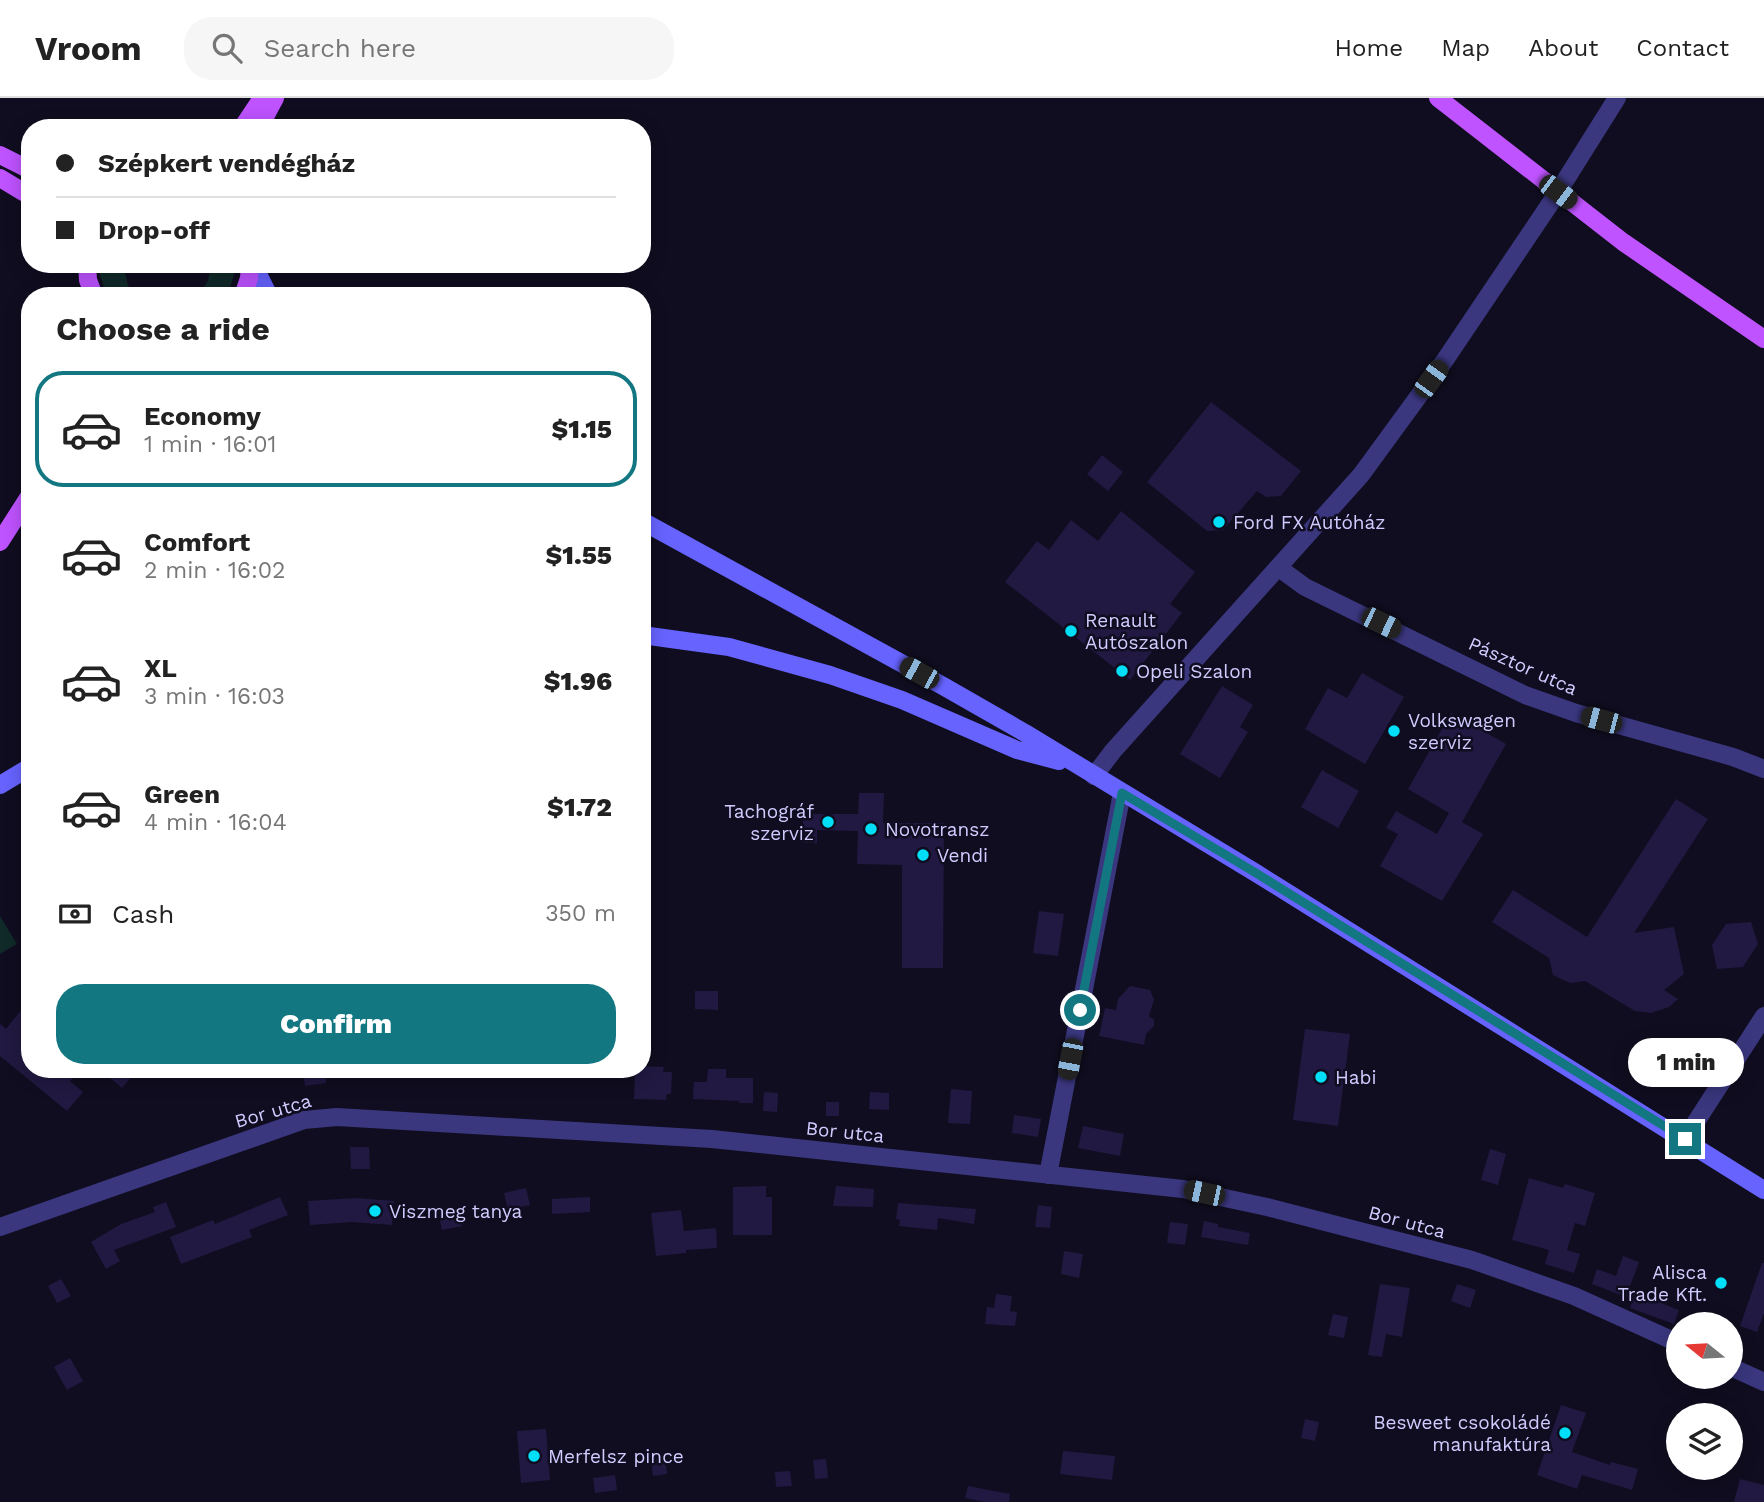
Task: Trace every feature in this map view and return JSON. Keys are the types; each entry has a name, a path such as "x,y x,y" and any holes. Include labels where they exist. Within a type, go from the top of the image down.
{"main road":[{"path":"248,119 262,98"},
{"path":"264,119 275,98"},
{"path":"1438,98 1664,271 1764,339"},
{"path":"0,155 21,166"},
{"path":"0,178 21,191"},
{"path":"15,518 21,506"},
{"path":"0,542 21,509"}],"street":[{"path":"1086,771 1113,751 1147,715 1361,475 1445,360 1558,192 1616,98"},
{"path":"651,526 943,686 1086,771 1256,873 1764,1190"},
{"name":"Pásztor utca","path":"1279,568 1305,587 1525,695 1576,713 1733,757 1764,769"},
{"path":"651,636 729,647 830,675 902,700 1017,750 1086,771"},
{"path":"0,785 21,772"},
{"path":"1048,1175 1122,793"},
{"path":"1685,1139 1764,1016"},
{"name":"Bor utca","path":"0,1227 304,1120 337,1117 712,1139 1183,1189 1267,1207 1472,1260 1574,1296 1666,1338"},
{"path":"1743,1372 1764,1382"}],"green space":[{"path":"125,273 129,287 104,287 100,275"},
{"path":"209,273 234,273 230,287 204,287"},
{"path":"0,916 17,944 0,954"}],"building":[{"path":"1211,402 1301,471 1281,496 1266,497 1257,491 1223,530 1207,531 1147,482"},
{"path":"1102,455 1123,472 1108,491 1087,474"},
{"path":"1121,511 1195,572 1170,604 1182,613 1130,680 1005,582 1037,541 1049,550 1071,520 1098,541"},
{"path":"1362,673 1404,697 1365,764 1305,729 1328,688 1347,698"},
{"path":"1222,686 1253,705 1240,727 1248,732 1220,778 1180,754"},
{"path":"1451,713 1506,744 1462,822 1483,834 1442,901 1380,866 1398,834 1386,828 1396,811 1437,834 1449,813 1408,789"},
{"path":"1322,770 1359,791 1338,828 1301,807"},
{"path":"859,793 884,793 883,823 944,823 943,968 902,968 902,865 857,864 858,831 817,830 817,843 803,843 803,814 858,814"},
{"path":"1676,799 1708,819 1634,933 1674,927 1684,974 1664,990 1678,999 1669,1007 1651,1013 1635,1011 1585,981 1571,983 1563,980 1553,975 1549,958 1492,922 1513,890 1587,937"},
{"path":"1039,911 1064,914 1058,956 1033,953"},
{"path":"1751,922 1758,944 1743,967 1717,969 1712,945 1726,924"},
{"path":"1130,986 1150,990 1154,1000 1149,1016 1154,1020 1154,1026 1146,1034 1144,1045 1099,1036 1105,1008 1116,1010 1118,999"},
{"path":"695,991 718,991 718,1010 695,1009"},
{"path":"21,1010 21,1073 0,1056 0,1024 6,1029"},
{"name":"Habi","path":"1305,1029 1350,1034 1338,1126 1293,1120"},
{"path":"651,1066 664,1067 663,1072 672,1072 671,1094 667,1094 666,1100 634,1099 635,1078 651,1078"},
{"path":"708,1069 726,1069 726,1078 753,1078 753,1103 693,1099 694,1082 707,1082"},
{"path":"27,1078 72,1078 70,1081 83,1092 67,1111"},
{"path":"110,1078 130,1078 122,1088"},
{"path":"304,1078 326,1078 326,1083 305,1086"},
{"path":"951,1089 972,1091 970,1124 948,1123"},
{"path":"764,1092 778,1093 777,1112 763,1111"},
{"path":"870,1092 889,1093 889,1110 869,1109"},
{"path":"826,1102 839,1102 839,1116 826,1116"},
{"path":"1014,1115 1041,1119 1038,1137 1012,1133"},
{"path":"1083,1126 1124,1134 1120,1156 1078,1148"},
{"path":"350,1147 369,1147 370,1169 351,1169"},
{"path":"1490,1149 1506,1154 1498,1185 1481,1180"},
{"path":"1529,1178 1563,1188 1565,1184 1595,1193 1585,1226 1575,1223 1567,1250 1580,1254 1574,1273 1545,1264 1549,1250 1512,1240"},
{"path":"766,1186 766,1197 772,1197 772,1235 733,1235 733,1187"},
{"path":"836,1186 874,1189 873,1207 833,1206"},
{"path":"526,1188 530,1205 508,1210 504,1193"},
{"path":"280,1197 288,1215 249,1230 252,1237 181,1264 170,1237 213,1220 215,1224"},
{"path":"590,1197 590,1212 552,1214 552,1199"},
{"path":"356,1198 394,1201 392,1225 352,1222 310,1225 308,1201"},
{"path":"166,1202 176,1227 114,1250 120,1261 106,1269 91,1242 121,1224 155,1212 153,1207"},
{"path":"898,1203 976,1209 974,1224 938,1218 937,1230 899,1226 900,1220 896,1219"},
{"path":"1038,1205 1052,1207 1050,1228 1035,1227"},
{"path":"458,1207 462,1226 442,1230 438,1212"},
{"path":"681,1210 684,1231 716,1228 717,1248 656,1256 651,1213"},
{"path":"1204,1221 1218,1224 1218,1227 1250,1233 1248,1245 1201,1237"},
{"path":"1170,1222 1188,1224 1185,1245 1167,1243"},
{"path":"1064,1251 1083,1254 1079,1278 1061,1274"},
{"path":"1623,1256 1639,1262 1626,1297 1592,1284 1597,1269 1616,1276"},
{"path":"1764,1263 1764,1313 1757,1332 1743,1327 1743,1317"},
{"path":"61,1279 71,1296 57,1303 48,1286"},
{"path":"1380,1284 1410,1288 1402,1337 1386,1334 1382,1357 1368,1355"},
{"path":"1457,1284 1476,1290 1470,1308 1451,1301"},
{"path":"1635,1293 1679,1310 1666,1312 1666,1321 1630,1308"},
{"path":"996,1294 1012,1296 1010,1311 1017,1312 1015,1326 985,1324 987,1307 994,1308"},
{"path":"1333,1314 1348,1317 1344,1338 1328,1335"},
{"path":"70,1358 83,1381 67,1390 54,1367"},
{"name":"Besweet csokoládé manufaktúra","path":"1561,1405 1586,1413 1572,1452 1610,1465 1611,1462 1638,1469 1632,1490 1582,1475 1577,1489 1537,1475"},
{"path":"1305,1419 1319,1422 1315,1441 1301,1438"},
{"name":"Merfelsz pince","path":"546,1429 550,1480 521,1483 517,1431"},
{"path":"1063,1451 1115,1456 1112,1480 1060,1474"},
{"path":"665,1457 667,1474 653,1476 651,1459"},
{"path":"826,1459 828,1478 815,1479 813,1460"},
{"path":"790,1471 792,1486 776,1487 775,1472"},
{"path":"615,1475 617,1490 595,1493 593,1478"},
{"path":"1740,1480 1764,1485 1764,1502 1734,1502"},
{"path":"968,1486 1010,1494 1009,1502 985,1502 965,1498"}],"place":[{"name":"Ford FX Autóház","path":"1219,522"},
{"name":"Renault Autószalon","path":"1071,631"},
{"name":"Opeli Szalon","path":"1122,671"},
{"name":"Volkswagen szerviz","path":"1394,731"},
{"name":"Tachográf szerviz","path":"828,822"},
{"name":"Novotransz","path":"871,829"},
{"name":"Vendi","path":"923,855"},
{"name":"Habi","path":"1321,1077"},
{"name":"Viszmeg tanya","path":"375,1211"},
{"name":"Alisca Trade Kft.","path":"1721,1283"},
{"name":"Besweet csokoládé manufaktúra","path":"1565,1433"},
{"name":"Merfelsz pince","path":"534,1456"}],"route":[{"path":"1080,1010 1122,793 1685,1139"}]}
